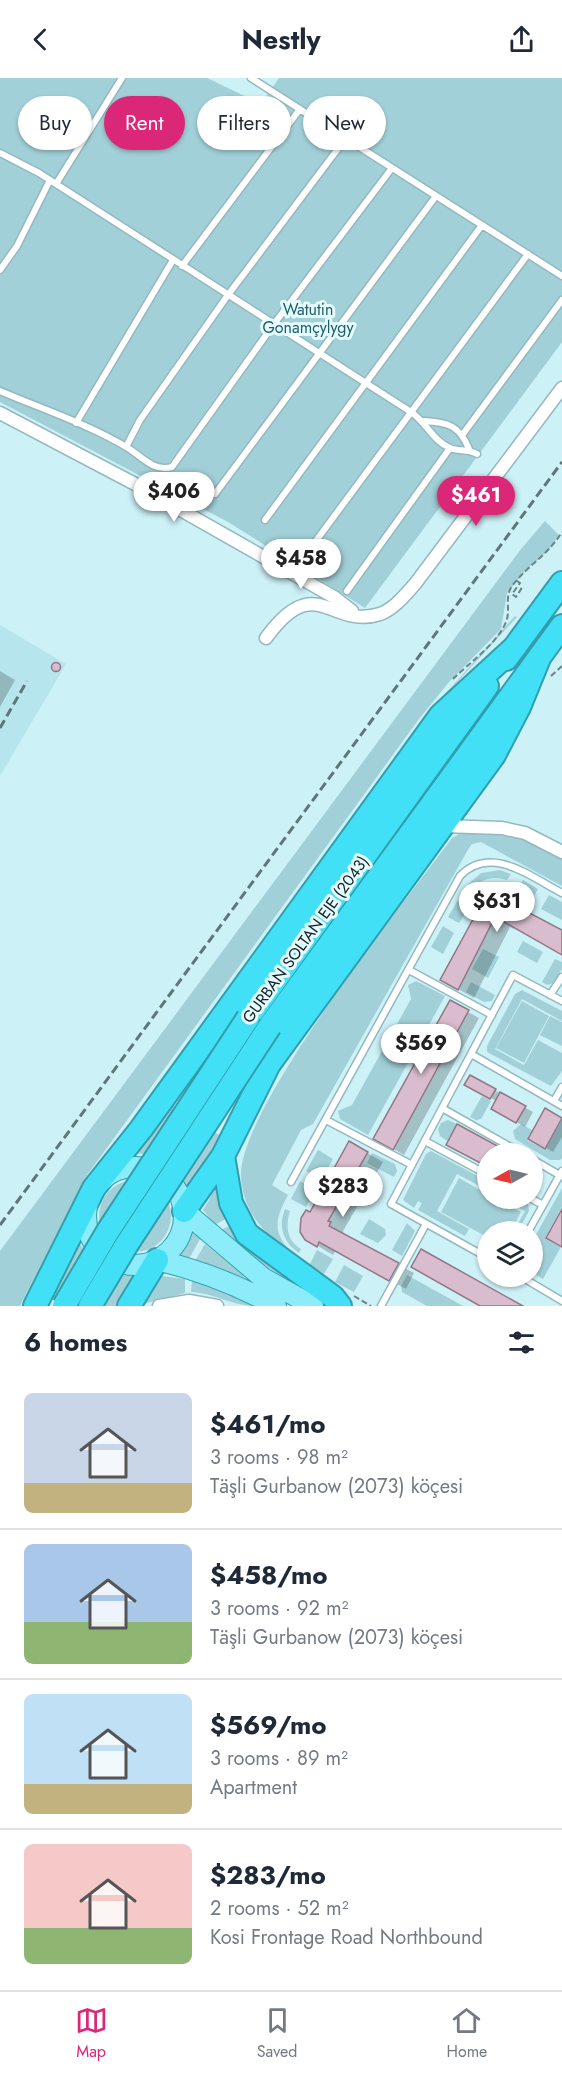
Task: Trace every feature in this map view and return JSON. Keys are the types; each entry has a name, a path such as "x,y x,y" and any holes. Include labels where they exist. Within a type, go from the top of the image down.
{"highway":[{"name":"GURBAN SOLTAN EJE (2043)","path":"64,1306 108,1231 248,1017 562,583"},
{"name":"GURBAN SOLTAN EJE (2043)","path":"90,1306 139,1225 270,1026 562,626"},
{"path":"35,1306 94,1188 147,1120 441,716 515,647"},
{"path":"184,1211 223,1156 269,1064 494,755 519,707 539,658"},
{"path":"223,1156 231,1203 247,1234 337,1302"},
{"path":"129,1306 157,1260"}],"main road":[{"path":"157,1260 175,1245 184,1223 184,1211 180,1197 172,1184 161,1174 147,1168 132,1166 117,1170 104,1177 94,1188 88,1200 87,1226 98,1249 119,1263 132,1265 157,1260 191,1268 233,1284 276,1306"},
{"path":"184,1211 263,1278 337,1302"}],"street":[{"path":"266,638 280,619 303,605 318,605 359,616 377,615 386,611 415,584 562,388"},
{"path":"0,413 135,484 334,597 359,616"},
{"path":"443,826 502,828 525,833 562,852"},
{"path":"159,1306 189,1301 217,1306"}],"lane":[{"path":"0,270 53,182 122,78"},
{"path":"251,78 303,111"},
{"path":"182,266 300,109"},
{"path":"126,447 140,420 228,295 337,150"},
{"path":"364,150 562,276"},
{"path":"0,153 13,158 53,182 411,412 424,421 434,438 450,448 469,449 477,454"},
{"path":"0,391 40,405 126,447 157,468 172,467 274,324 392,168"},
{"path":"215,494 436,196"},
{"path":"265,520 482,225"},
{"path":"308,553 528,254"},
{"path":"76,423 173,260"},
{"path":"463,434 562,300"},
{"path":"424,421 444,422 463,434 469,449"},
{"path":"347,591 450,448"},
{"path":"291,1182 460,876 468,867 479,862 505,864 562,893"},
{"path":"409,970 492,1015"},
{"path":"477,1252 391,1204 513,975 562,1001"},
{"path":"550,995 562,977"},
{"path":"471,1054 562,1106"},
{"path":"554,1101 562,1087"},
{"path":"442,1108 504,1143"},
{"path":"327,1120 412,1165"},
{"path":"425,1141 477,1169"},
{"path":"543,1165 561,1174 543,1205"},
{"path":"381,1306 426,1224"},
{"path":"539,1287 562,1300"}],"path":[{"path":"518,581 520,583 512,594 516,597 523,586"},
{"path":"547,682 552,674 562,666"},
{"path":"337,1302 370,1306"}],"shaded area":[{"path":"0,625 66,664 0,776"}],"green space":[{"name":"Watutin Gonamçylygy","path":"0,78 207,78 244,96 197,96 197,150 291,150 291,96 267,96 279,78 562,78 562,342 365,608 228,522 0,402"},
{"path":"545,521 559,535 549,550 526,570 507,593 501,629 449,682 419,719 85,1178 20,1306 0,1306 0,1251 521,549"},
{"path":"515,616 517,617 437,704 160,1087 158,1085 421,721"},
{"path":"468,829 510,829 562,857 562,886 481,842 472,844 469,848 313,1124 301,1130 272,1185 288,1195 280,1213 278,1228 283,1241 295,1257 266,1232 252,1214 247,1203 241,1178 247,1147 266,1105 328,1006 452,838"},
{"path":"500,870 511,874 507,880 486,879 470,892 464,888 481,873"},
{"path":"523,880 538,889 530,903 515,894"},
{"path":"549,895 562,902 562,920 541,909"},
{"path":"458,900 469,907 459,923 448,917"},
{"path":"443,926 454,933 443,954 431,947"},
{"path":"523,941 543,952 537,963 517,952"},
{"path":"483,949 499,957 488,978 472,969"},
{"path":"555,959 562,962 562,969 554,983 547,985 542,982"},
{"path":"416,981 445,996 368,1135 340,1119 338,1111 352,1105 411,999 408,985"},
{"path":"471,982 495,995 492,1001 484,1002 466,992"},
{"path":"522,990 562,1011 562,1021 522,999 495,1049 524,1065 538,1040 562,1053 562,1071 551,1086 487,1052 487,1046 515,994"},
{"path":"522,1001 549,1016 524,1063 496,1048"},
{"path":"550,1016 562,1022 562,1046 540,1035"},
{"path":"482,1096 491,1101 481,1119 476,1120 470,1117"},
{"path":"169,1103 222,1137 191,1195 181,1177 167,1164 149,1155 129,1154"},
{"path":"448,1120 457,1124 447,1141 440,1136 438,1129 441,1123"},
{"path":"562,1120 562,1158 550,1160 543,1156 543,1149 545,1150"},
{"path":"521,1124 532,1130 527,1140 532,1143 522,1143 515,1139 513,1131"},
{"path":"318,1150 333,1159 321,1180 306,1171"},
{"path":"431,1151 477,1176 477,1185 457,1174 437,1211 469,1229 465,1236 418,1210 422,1203 418,1201 414,1208 403,1200 426,1154"},
{"path":"372,1153 395,1164 397,1171 394,1177 367,1163"},
{"path":"358,1173 374,1182 364,1202 347,1193"},
{"path":"459,1178 477,1188 477,1209 515,1209 521,1212 516,1221 477,1221 477,1232 441,1212"},
{"path":"135,1180 155,1186 165,1196 171,1216 165,1236 155,1246 135,1252 115,1246 105,1236 99,1216 105,1196 115,1186"},
{"path":"300,1181 315,1190 306,1207 291,1199"},
{"path":"217,1186 227,1218 215,1225 203,1210"},
{"path":"562,1188 562,1207 545,1238 561,1247 543,1279 543,1222"},
{"path":"285,1209 290,1211 288,1233 301,1249 299,1253 289,1244 283,1234 282,1222"},
{"path":"521,1209 529,1209 524,1221 520,1221 525,1211"},
{"path":"369,1219 385,1229 386,1235 378,1243 360,1234"},
{"path":"407,1223 415,1231 402,1256 392,1250"},
{"path":"231,1225 327,1306 270,1269 219,1231"},
{"path":"193,1231 200,1239 189,1259 178,1256 189,1233"},
{"path":"78,1240 90,1258 104,1269 121,1275 142,1275 120,1306 66,1306 51,1296"},
{"path":"205,1244 243,1275 244,1278 195,1261"},
{"path":"317,1250 333,1259 324,1274 309,1266"},
{"path":"344,1265 363,1276 354,1292 335,1282"},
{"path":"407,1275 463,1306 427,1306 402,1292 401,1286"},
{"path":"162,1276 185,1279 185,1293 143,1304"},
{"path":"192,1280 255,1306 191,1292"}],"building":[{"path":"56,662 61,667 56,672 51,667"},
{"path":"497,890 510,896 507,901 562,930 562,955 499,919 498,921 494,919 458,990 440,980 478,910 473,907 478,899 487,891"},
{"path":"450,1000 469,1010 393,1150 373,1139"},
{"path":"470,1075 496,1089 490,1099 464,1085"},
{"path":"500,1092 526,1106 516,1123 491,1109"},
{"path":"545,1108 562,1118 545,1149 543,1143 535,1143 528,1139"},
{"path":"457,1124 492,1143 477,1143 477,1161 446,1145"},
{"path":"349,1141 368,1152 328,1221 331,1222 329,1226 399,1263 389,1281 319,1242 317,1247 305,1240 300,1232 301,1218 306,1210 310,1212"},
{"path":"562,1209 562,1247 546,1238"},
{"path":"421,1249 477,1280 477,1287 489,1287 523,1306 480,1306 411,1267"}],"railway":[{"path":"0,1225 562,462"},
{"path":"0,728 27,681"}]}
